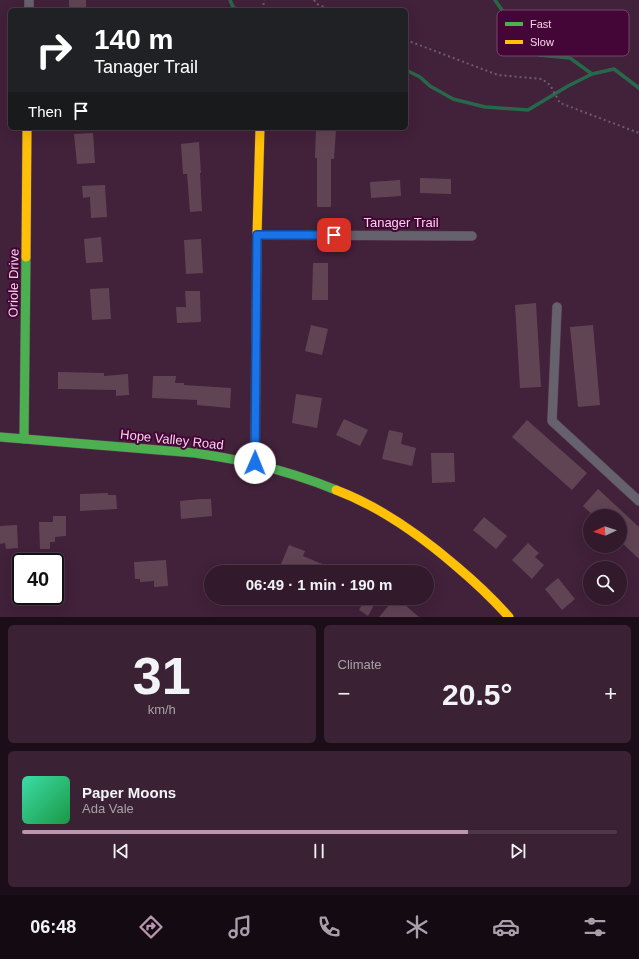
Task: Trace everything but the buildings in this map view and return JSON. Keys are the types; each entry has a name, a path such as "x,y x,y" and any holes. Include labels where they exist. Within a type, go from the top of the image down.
{"street":[{"name":"Oriole Drive","path":"24,439 27,130"},
{"path":"255,463 257,235 260,130"},
{"name":"Tanager Trail","path":"257,235 472,236"},
{"path":"556,307 552,421 639,501"},
{"name":"Hope Valley Road","path":"0,437 195,453 255,463 299,475 338,490 363,502 420,537 441,553 509,617"}],"path":[{"path":"314,0 317,4 327,8"},
{"path":"408,41 498,75 542,79 550,85 560,103 639,133"}],"waterway":[{"path":"230,0 234,8"},
{"path":"495,0 502,10"},
{"path":"549,56 570,58 592,74 614,69 639,88"},
{"path":"408,71 420,77 430,86 453,99 485,107 528,110 568,86 592,74"}],"traffic: fast":[{"path":"24,439 26,257"},
{"path":"0,437 195,453 250,463 301,477 336,490"}],"traffic: slow":[{"path":"26,257 27,130"},
{"path":"255,463 257,235 260,130"},
{"path":"336,490 384,513 414,533 470,578 509,617"}],"route":[{"path":"255,463 257,235 334,235"}]}
